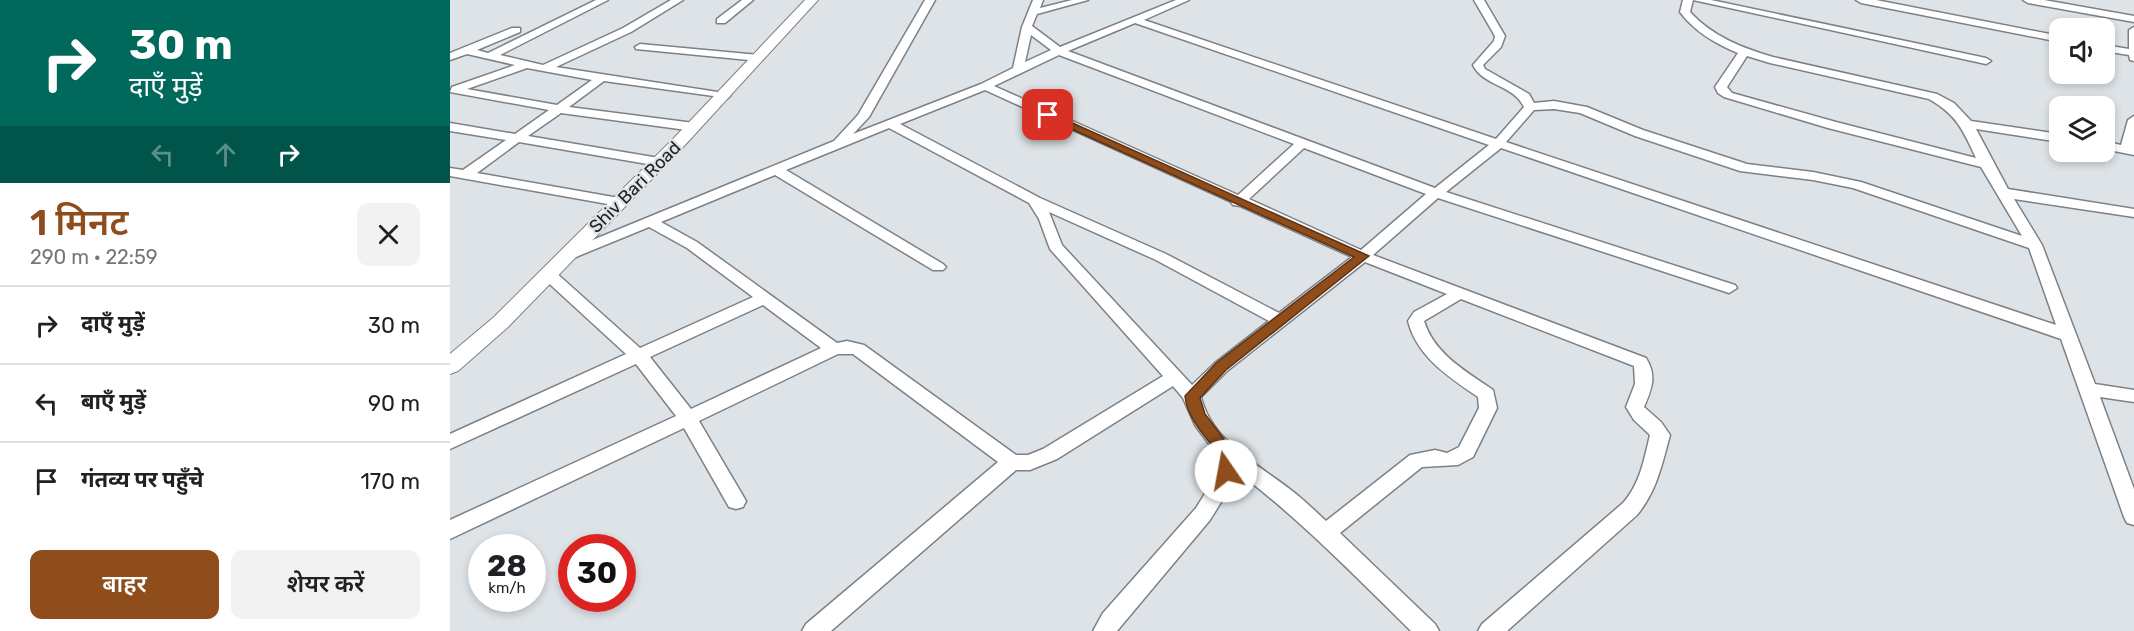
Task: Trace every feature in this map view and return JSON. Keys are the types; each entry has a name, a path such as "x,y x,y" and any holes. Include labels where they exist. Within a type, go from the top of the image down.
{"street":[{"path":"490,56 603,0"},
{"path":"544,69 627,30 678,0"},
{"path":"721,21 748,0"},
{"name":"Shiv Bari Road","path":"450,366 501,322 694,127 812,0"},
{"path":"833,146 863,117 930,0"},
{"path":"1018,71 1027,27 1038,0"},
{"path":"1031,14 1083,0"},
{"path":"566,256 985,86 1059,51 1184,0"},
{"path":"1479,0 1500,36 1500,41 1498,46 1481,59 1478,65 1481,71 1525,96 1530,106"},
{"path":"1688,0 1685,12 1695,23 1744,52 1770,60 1933,96 1950,106 1966,124 1986,164 2035,245 2134,517"},
{"path":"1698,0 1986,61"},
{"path":"1862,0 2049,37"},
{"path":"2028,0 2134,19"},
{"path":"1135,20 1497,145 2067,334"},
{"path":"1027,27 1059,51 1436,193 1729,288"},
{"path":"450,57 516,30"},
{"path":"2115,51 2133,56 2134,30"},
{"path":"640,47 759,58"},
{"path":"468,51 544,69 724,96"},
{"path":"1744,52 1721,87 1722,91 1728,95 1832,125 1986,164"},
{"path":"452,91 526,65"},
{"path":"465,175 602,78"},
{"path":"985,86 1238,202 1363,256 1640,362 1646,370 1646,377 1635,407 1638,414 1653,423 1660,435 1648,480 1641,496 1630,509 1490,631"},
{"path":"452,91 694,127"},
{"path":"1192,396 1205,381 1363,256 1436,193 1497,145 1530,106 1554,105 1583,111 1639,133 1745,168 1813,176 1856,185 2035,245"},
{"path":"2115,147 2130,150 2134,120"},
{"path":"891,124 1034,200 1161,257 1280,320"},
{"path":"1966,124 2049,136"},
{"path":"450,128 659,162"},
{"path":"1238,202 1302,143"},
{"path":"776,170 938,267"},
{"path":"450,172 619,202"},
{"path":"2005,193 2134,213"},
{"path":"1034,200 1046,219 1055,246 1192,396 1193,406 1199,417 1228,455 1284,496 1326,532 1427,631"},
{"path":"651,222 692,245 834,350"},
{"path":"548,274 639,356 688,418 736,501"},
{"path":"1326,532 1417,460 1435,457 1448,460 1458,458 1466,452 1488,408 1487,394 1440,362 1417,329 1416,321 1420,316 1460,293"},
{"path":"450,442 764,298"},
{"path":"450,530 834,350 847,347 858,349 1012,462 1030,463 1050,454 1174,377"},
{"path":"2087,388 2134,396"},
{"path":"1105,631 1111,620 1203,514 1221,486 1228,455"},
{"path":"814,631 1012,462"}],"route":[{"path":"1048,115 1363,256 1221,367 1192,396 1193,406 1199,417 1228,455 1226,471"}]}
